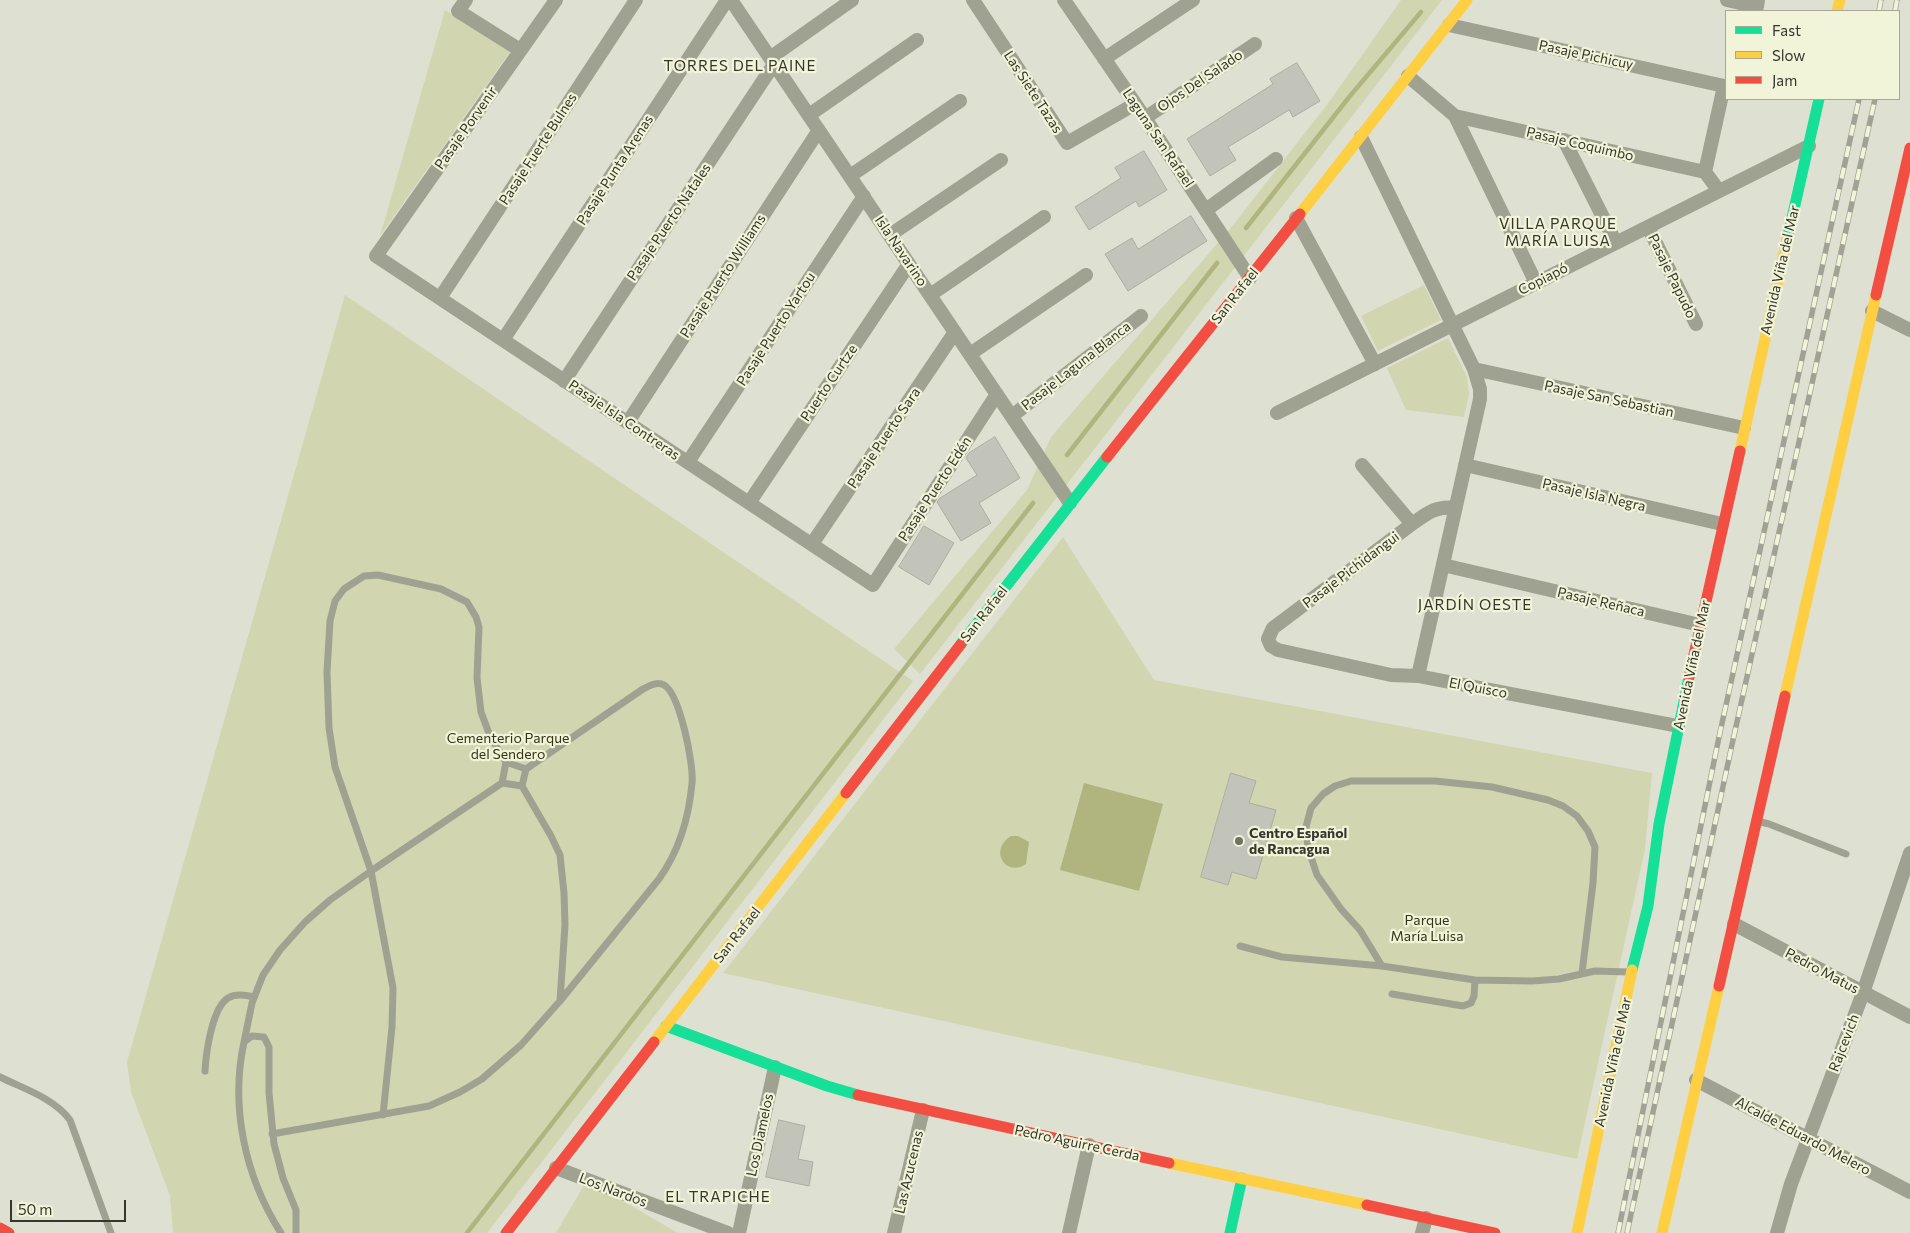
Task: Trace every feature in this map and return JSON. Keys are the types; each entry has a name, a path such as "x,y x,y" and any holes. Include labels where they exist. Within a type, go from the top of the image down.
{"street":[{"path":"466,0 458,11 520,50"},
{"name":"Pasaje Porvenir","path":"376,256 556,0"},
{"name":"Pasaje Fuerte Bulnes","path":"440,298 636,0"},
{"name":"Pasaje Punta Arenas","path":"503,340 727,0"},
{"name":"Isla Navarino","path":"731,0 1070,502"},
{"path":"772,61 852,0"},
{"name":"Las Siete Tazas","path":"973,0 1068,143 1135,104"},
{"name":"Laguna San Rafael","path":"1064,0 1145,118 1250,278"},
{"path":"1104,59 1194,0"},
{"name":"San Rafael","path":"506,1233 1070,502 1250,278 1467,0"},
{"path":"1728,0 1758,4"},
{"name":"Pasaje Pichicuy","path":"1449,25 1724,86 1705,172"},
{"path":"809,115 918,40"},
{"name":"Ojos Del Salado","path":"1145,118 1255,44"},
{"name":"Pasaje Puerto Natales","path":"564,380 772,61"},
{"path":"1408,76 1455,116 1536,283"},
{"name":"Avenida Viña del Mar","path":"1577,1233 1631,972 1648,906 1658,824 1678,726 1819,100"},
{"path":"850,176 960,101"},
{"name":"Pasaje Coquimbo","path":"1455,116 1705,172"},
{"name":"Pasaje Puerto Williams","path":"628,422 819,130"},
{"path":"1361,137 1474,369 1480,389 1480,399 1418,676"},
{"path":"1564,140 1616,243"},
{"name":"Copiapó","path":"1277,413 1809,146"},
{"path":"1662,1233 1910,148"},
{"path":"1206,210 1276,159"},
{"path":"890,235 1001,160"},
{"path":"1705,172 1719,191"},
{"name":"Pasaje Puerto Yartou","path":"688,462 864,196"},
{"path":"930,295 1044,217"},
{"path":"1296,218 1375,364"},
{"name":"Pasaje Papudo","path":"1648,227 1696,324"},
{"name":"Pasaje Isla Contreras","path":"376,256 873,585"},
{"name":"Puerto Curtze","path":"749,503 909,264"},
{"path":"970,354 1086,276"},
{"path":"1872,311 1910,330"},
{"name":"Pasaje Laguna Blanca","path":"1012,416 1141,316"},
{"name":"Pasaje Puerto Sara","path":"812,544 955,332"},
{"name":"Pasaje San Sebastian","path":"1474,369 1744,428"},
{"name":"Pasaje Puerto Edén","path":"873,585 997,394"},
{"path":"1362,466 1412,524"},
{"name":"Pasaje Isla Negra","path":"1465,466 1722,524"},
{"name":"Pasaje Pichidangui","path":"1278,650 1269,643 1269,635 1273,628 1412,524 1436,509 1455,508"},
{"name":"Pasaje Reñaca","path":"1443,565 1700,625"},
{"name":"El Quisco","path":"1278,650 1391,675 1418,676 1678,726"},
{"name":"Rajcevich","path":"1777,1233 1784,1204 1807,1138 1863,993 1910,854"},
{"name":"Pedro Matus","path":"1734,924 1910,1018"},
{"name":"Pedro Aguirre Cerda","path":"666,1026 843,1092 1495,1233"},
{"name":"Los Diamelos","path":"739,1233 775,1067"},
{"name":"Alcalde Eduardo Melero","path":"1696,1080 1910,1192"},
{"name":"Las Azucenas","path":"894,1233 923,1110"},
{"path":"1069,1233 1089,1145"},
{"name":"Los Nardos","path":"556,1168 728,1233"},
{"path":"1230,1233 1242,1178"},
{"path":"1422,1233 1426,1218"},
{"path":"0,1228 9,1233"}],"lane":[{"path":"383,1116 392,1027 393,988 371,871 335,767 329,728 328,663 330,621 335,601 351,583 364,576 378,575 441,589 467,602 476,617 478,627 478,702 490,736 506,762 526,769"},
{"path":"272,1134 383,1116 429,1106 445,1100 472,1086 509,1057 560,1001 644,899 671,862 686,820 693,767 686,732 670,692 664,685 654,684 643,689 526,769 522,786 560,855 565,925 560,1001"},
{"path":"502,783 506,762"},
{"path":"1382,966 1360,930 1340,909 1317,874 1308,848 1306,827 1311,808 1323,794 1335,786 1352,780 1435,781 1492,788 1548,800 1563,806 1577,816 1588,831 1595,848 1593,883 1582,973"},
{"path":"281,1233 262,1198 244,1147 239,1090 244,1042 254,996 271,962 293,934 318,910 371,871 502,783 522,786"},
{"path":"1756,821 1769,824 1846,854"},
{"path":"1240,946 1282,957 1382,966 1475,980 1532,981 1595,971 1631,972"},
{"path":"1392,994 1462,1006 1471,1004 1474,996 1475,980"},
{"path":"205,1071 209,1040 221,1006 225,1000 235,995 254,996"},
{"path":"244,1042 257,1035 264,1037 268,1043 272,1134 278,1162 296,1210 296,1233"},
{"path":"0,1077 54,1104 70,1120 111,1233"}],"green space":[{"path":"1401,0 1442,0 920,674 894,649 1027,490 1051,437 1234,224 1329,102"},
{"path":"445,10 510,52 380,236"},
{"path":"1424,285 1441,320 1378,351 1361,316"},
{"name":"Cementerio Parque del Sendero","path":"345,295 913,681 487,1233 173,1233 170,1196 131,1092 127,1062"},
{"path":"1448,338 1467,377 1469,394 1464,417 1406,410 1387,368"},
{"name":"Parque María Luisa","path":"1063,537 1154,680 1652,773 1645,849 1577,1159 723,973"},
{"path":"587,1180 678,1233 556,1233"}],"shaded area":[{"path":"1084,783 1163,804 1139,891 1060,870"},
{"path":"1011,836 1018,836 1029,842 1026,864 1012,868 1006,865 1000,855 1004,842"}],"building":[{"path":"1297,63 1320,101 1293,117 1289,110 1228,147 1236,160 1210,176 1187,139 1273,84 1270,79"},
{"path":"1144,151 1167,190 1139,207 1136,201 1089,230 1075,207 1121,178 1115,168"},
{"path":"1191,216 1207,241 1128,291 1105,254 1132,238 1138,249"},
{"path":"995,437 1020,478 979,503 991,523 961,541 937,502 940,498 977,475 966,458 969,453"},
{"path":"924,526 954,543 929,585 899,567"},
{"name":"Centro Español de Rancagua","path":"1231,773 1256,781 1249,803 1276,810 1256,879 1232,872 1228,885 1201,877"},
{"path":"779,1120 805,1126 798,1159 813,1162 809,1186 766,1177"}],"waterway":[{"path":"1246,228 1350,96 1421,12"},
{"path":"1067,455 1217,263"},
{"path":"467,1233 1033,503"}],"railway":[{"path":"1879,10 1881,0"},
{"path":"1895,10 1897,0"},
{"path":"1618,1233 1719,737 1859,100"},
{"path":"1627,1233 1733,740 1875,100"}],"traffic: fast":[{"path":"1787,240 1819,100"},
{"path":"961,644 1107,457"},
{"path":"1632,970 1648,906 1659,824 1689,677"},
{"path":"666,1026 827,1086 858,1095"},
{"path":"1230,1233 1242,1178"}],"traffic: slow":[{"path":"1300,214 1467,0"},
{"path":"1837,10 1840,0"},
{"path":"1740,451 1787,240"},
{"path":"1785,696 1876,295"},
{"path":"654,1042 846,793"},
{"path":"1577,1233 1632,970"},
{"path":"1662,1233 1719,986"},
{"path":"1169,1163 1367,1205"}],"traffic: jam":[{"path":"1876,295 1910,148"},
{"path":"1107,457 1300,214"},
{"path":"1689,677 1740,451"},
{"path":"846,793 961,644"},
{"path":"1719,986 1785,696"},
{"path":"506,1233 654,1042"},
{"path":"858,1095 1169,1163"},
{"path":"1367,1205 1495,1233"},
{"path":"0,1228 9,1233"}],"place":[{"name":"Centro Español de Rancagua","path":"1239,841"}],"district":[{"name":"TORRES DEL PAINE","path":"740,66"},
{"name":"VILLA PARQUE MARÍA LUISA","path":"1558,232"},
{"name":"JARDÍN OESTE","path":"1475,605"},
{"name":"EL TRAPICHE","path":"718,1197"}]}
